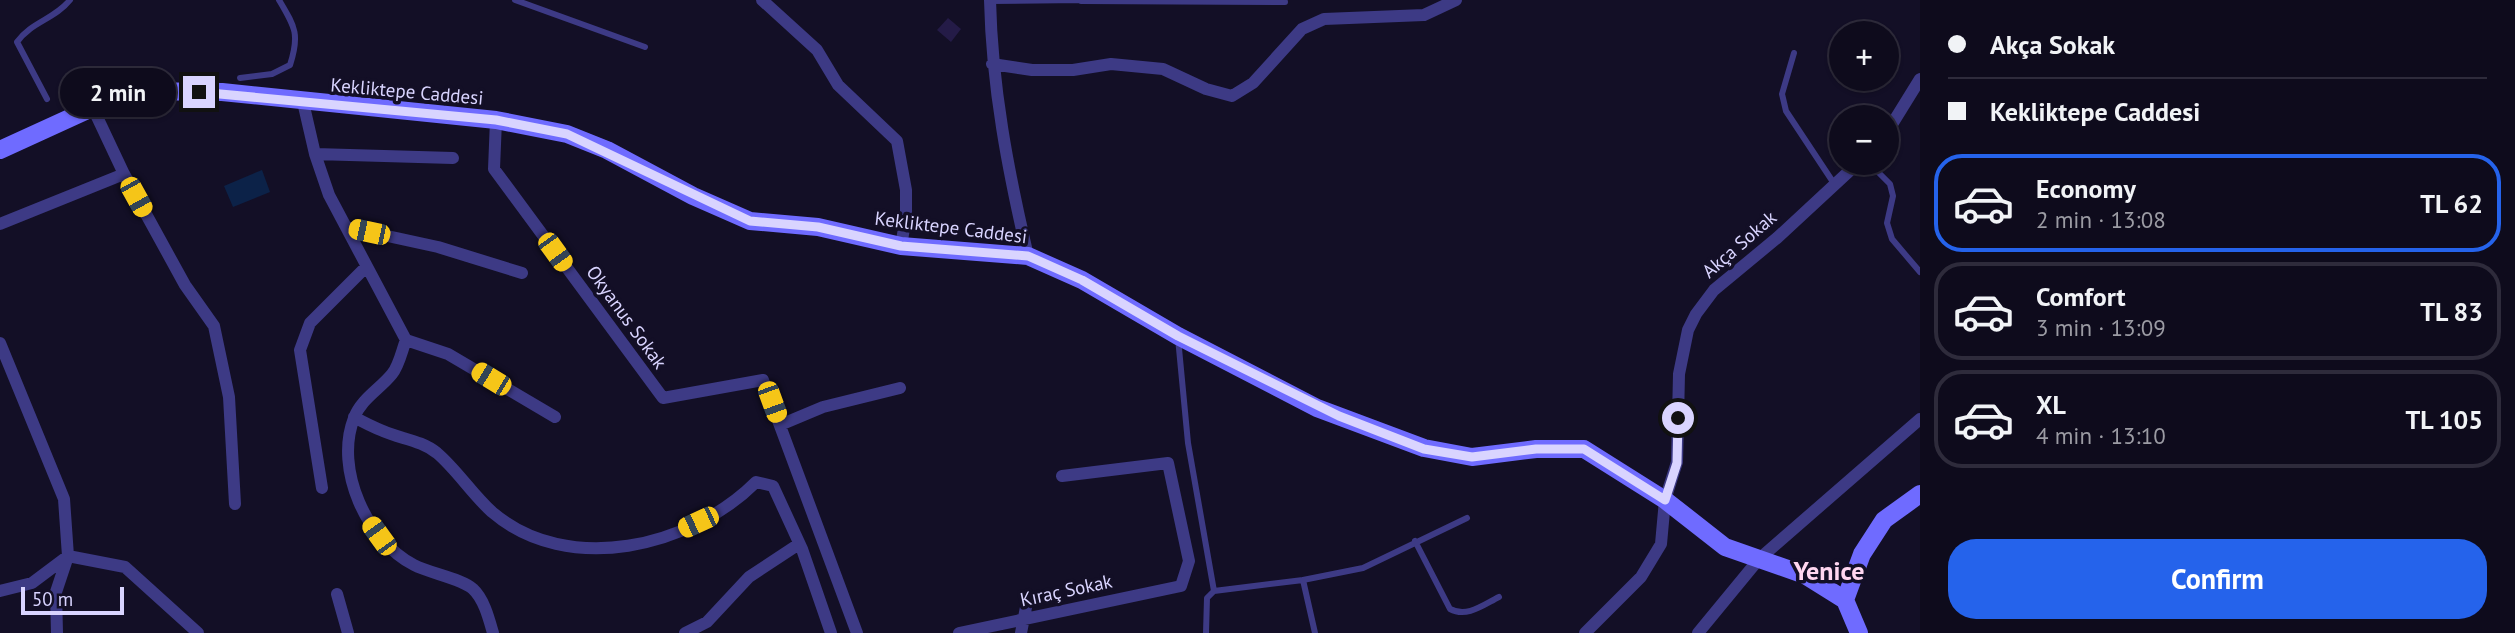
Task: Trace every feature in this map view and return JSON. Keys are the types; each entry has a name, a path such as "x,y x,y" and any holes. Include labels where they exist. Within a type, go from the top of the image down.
{"street":[{"path":"762,0 817,50 838,85 897,141 905,190 906,218 901,246"},
{"path":"990,0 992,64 1011,186 1028,256"},
{"path":"992,64 1032,70 1073,69 1111,64 1163,69 1206,89 1232,96 1253,83 1302,29 1324,19 1423,15 1456,0"},
{"path":"1899,113 1920,79"},
{"name":"Kekliktepe Caddesi","path":"0,150 129,91 222,92 303,103 496,120 567,134 750,221 818,227 901,246 1028,256 1082,280 1178,336 1317,408 1424,449 1472,457 1536,449 1584,449 1665,500 1725,547 1805,575 1845,600"},
{"path":"303,103 328,195 406,340 448,354 555,417"},
{"path":"92,106 124,174 185,285 214,326 229,397 235,504"},
{"name":"Okyanus Sokak","path":"496,120 494,169 663,398 763,380 857,633"},
{"path":"315,155 453,158"},
{"path":"0,224 124,174"},
{"name":"Akça Sokak","path":"1585,633 1640,577 1661,544 1665,500 1677,463 1679,374 1688,330 1696,314 1714,290 1845,175"},
{"path":"345,227 438,247 522,273"},
{"path":"322,488 300,350 310,323 366,267"},
{"path":"406,340 394,372 366,399 354,417 349,440 350,468 365,517 398,557 473,588 483,603 492,633"},
{"path":"0,343 64,499 68,556 56,592 57,633"},
{"path":"780,425 823,408 900,388"},
{"path":"354,417 436,452 492,512 525,532 556,543 587,549 622,548 664,538 737,501 756,482 773,486 799,544 831,633"},
{"path":"1698,633 1759,559 1920,419"},
{"name":"Kıraç Sokak","path":"960,633 1181,586 1189,561 1168,463 1062,476"},
{"path":"1859,633 1845,600 1862,554 1884,520 1920,494"},
{"path":"685,633 707,622 749,577 799,544"},
{"path":"0,591 32,583 68,556 125,567 198,633"},
{"path":"337,594 348,633"},
{"path":"1021,633 1028,597"}],"lane":[{"path":"47,99 18,42 25,30 60,13 71,0"},
{"path":"240,78 272,74 290,65 297,43 294,24 279,0"},
{"path":"515,0 645,47"},
{"path":"990,0 1285,2"},
{"path":"1794,53 1782,94 1786,111 1835,185"},
{"path":"1881,175 1890,184 1893,196 1887,223 1892,239 1920,272"},
{"path":"1178,336 1188,443 1214,591"},
{"path":"1206,633 1207,598 1214,591 1303,580 1363,568 1467,518"},
{"path":"1415,541 1450,609 1459,614 1469,612 1499,597"},
{"path":"1303,580 1315,633"}],"water":[{"path":"262,170 270,192 233,207 224,186"}],"building":[{"path":"948,18 961,29 951,42 937,30"}],"district":[{"name":"Yenice","path":"1829,571"}],"route":[{"path":"199,92 222,92 303,103 496,120 567,134 607,150 693,196 750,221 818,227 901,246 1028,256 1082,280 1178,336 1317,408 1424,449 1472,457 1536,449 1584,449 1665,500 1677,463 1678,418"}]}
